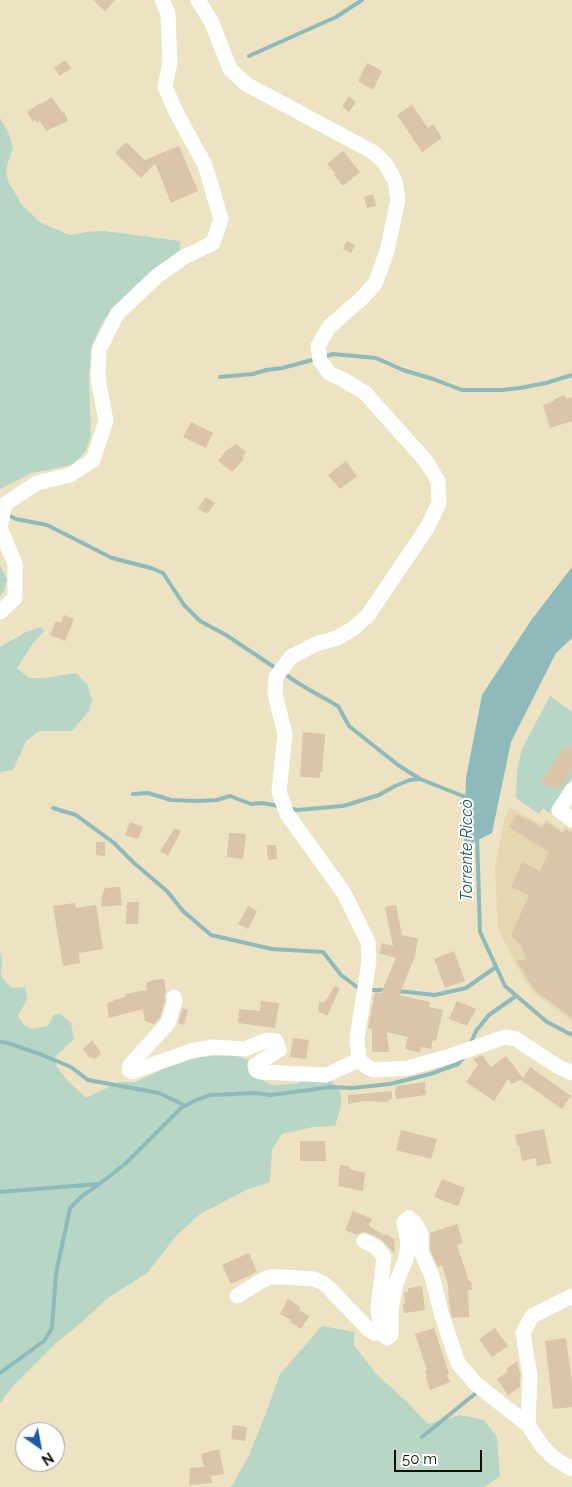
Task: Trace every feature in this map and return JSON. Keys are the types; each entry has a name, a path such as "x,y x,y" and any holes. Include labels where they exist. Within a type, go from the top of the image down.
{"street":[{"path":"0,612 15,598 15,564 0,528 5,504 37,483 70,475 93,460 106,421 98,379 99,350 117,314 157,276 184,257 213,243 221,219 205,165 165,86 170,62 169,33 168,14 162,0"},
{"path":"198,0 212,23 230,69 246,84 373,152 385,163 395,181 398,200 387,251 376,284 329,327 318,346 320,360 329,373 365,393 426,461 438,481 439,503 428,528 368,615 354,628 337,638 316,644 291,657 276,677 275,694 285,734 279,792 287,814 344,893 368,942 369,961 357,1039 359,1060 366,1067 374,1070 408,1068 447,1058 505,1037 516,1039 557,1066 572,1073"},
{"path":"572,790 558,810 572,820"},
{"path":"174,996 175,1001 168,1023 130,1065 129,1070 132,1072 191,1051 213,1047 245,1049 267,1040 276,1041 279,1050 255,1065 256,1070 260,1072 326,1075 359,1060"},
{"path":"364,1241 376,1248 384,1257 378,1309 381,1332 387,1338 391,1335 391,1310 396,1283 406,1259 408,1242 404,1222 409,1218 415,1223 421,1234 420,1252 432,1276 442,1316 458,1363 476,1384 528,1425 542,1446 555,1459 572,1469"},
{"path":"237,1296 263,1280 270,1278 314,1279 328,1287 368,1329 374,1333 381,1332"},
{"path":"528,1425 530,1376 522,1333 532,1316 572,1296"}],"shaded area":[{"path":"510,807 542,825 546,819 562,830 565,826 572,830 572,1021 536,995 525,981 498,929 495,867 505,816"}],"green space":[{"path":"0,118 9,134 13,149 7,165 6,174 9,183 22,205 41,223 70,235 104,231 180,241 180,250 134,287 104,320 92,345 89,377 91,436 85,452 72,465 32,473 0,489"},
{"path":"0,565 7,579 0,597"},
{"path":"41,627 44,631 33,643 17,668 29,678 45,678 76,673 87,684 92,700 89,711 72,731 39,731 26,741 13,770 0,772 0,647 26,632"},
{"path":"550,696 572,712 572,778 549,813 543,808 539,814 516,798 517,771 522,749"},
{"path":"0,953 2,959 1,976 12,988 25,987 27,999 18,1016 24,1025 32,1029 48,1026 54,1014 61,1014 71,1023 74,1039 55,1057 57,1067 67,1080 86,1098 119,1082 136,1082 163,1069 197,1057 234,1055 249,1060 250,1071 258,1078 272,1085 296,1084 305,1079 331,1081 341,1093 341,1107 335,1126 313,1127 282,1134 272,1149 270,1182 248,1189 200,1214 176,1236 147,1273 108,1298 56,1343 10,1389 0,1404"},
{"path":"322,1326 354,1332 354,1345 376,1374 428,1424 460,1415 484,1420 497,1437 500,1476 484,1487 230,1487 249,1455 280,1374"}],"water":[{"path":"572,567 572,638 556,653 511,742 492,833 464,847 466,778 482,695 532,619"}],"building":[{"path":"93,0 115,0 105,11"},
{"path":"65,60 71,68 60,76 54,68"},
{"path":"367,63 382,71 373,90 359,82"},
{"path":"349,96 356,102 349,112 342,106"},
{"path":"52,97 62,113 64,112 68,121 46,131 40,121 37,123 36,120 33,122 27,112"},
{"path":"412,105 428,128 433,124 442,138 422,152 397,115"},
{"path":"126,142 145,160 179,146 198,191 171,203 155,163 141,178 115,153"},
{"path":"343,151 360,172 343,186 327,164"},
{"path":"373,194 376,206 367,208 364,197"},
{"path":"347,241 355,245 351,253 343,249"},
{"path":"565,395 566,399 572,397 572,421 550,428 543,405"},
{"path":"191,422 213,433 206,448 183,437"},
{"path":"236,444 246,452 242,458 244,459 232,472 218,461 226,451"},
{"path":"346,461 357,476 340,489 328,475"},
{"path":"206,497 215,503 207,514 198,508"},
{"path":"64,615 74,619 65,641 50,635 56,621 61,623"},
{"path":"303,732 325,734 320,778 300,777"},
{"path":"565,745 572,749 572,770 559,789 554,785 551,789 541,782"},
{"path":"517,814 542,828 546,822 563,833 566,829 572,833 572,1018 537,992 517,961 526,959 521,946 511,935 529,895 511,887 522,862 540,871 549,852 509,827"},
{"path":"130,822 143,827 138,839 125,835"},
{"path":"175,828 181,831 168,856 160,851"},
{"path":"229,833 246,834 243,859 227,857"},
{"path":"96,842 105,842 105,856 96,855"},
{"path":"267,845 276,845 277,859 268,860"},
{"path":"120,887 122,905 101,907 105,888"},
{"path":"127,902 139,902 138,924 126,924"},
{"path":"75,903 76,908 96,905 103,949 79,953 80,963 63,966 53,906"},
{"path":"396,905 402,935 418,939 415,956 399,995 430,1002 429,1007 443,1010 436,1041 433,1040 431,1049 421,1047 420,1053 405,1049 408,1037 387,1032 389,1052 372,1052 372,1029 368,1028 375,992 381,993 396,958 379,953 382,943 393,946 385,907"},
{"path":"248,906 257,911 248,929 238,924"},
{"path":"454,951 465,981 445,988 434,959"},
{"path":"164,979 165,1001 160,1018 154,1024 145,1021 143,1009 109,1018 107,1003 126,997 125,994 147,990 146,983"},
{"path":"335,986 340,988 327,1016 318,1011 319,1001 324,1003"},
{"path":"261,1001 279,1003 275,1028 238,1023 239,1009 260,1011"},
{"path":"457,1001 476,1009 467,1026 449,1019"},
{"path":"183,1008 188,1010 184,1025 178,1023"},
{"path":"293,1038 309,1040 306,1059 290,1057"},
{"path":"92,1040 101,1053 95,1059 90,1058 83,1049"},
{"path":"482,1055 491,1067 506,1056 523,1078 530,1067 571,1096 562,1109 522,1079 512,1084 508,1079 494,1101 466,1082 478,1065 473,1059"},
{"path":"425,1082 426,1095 396,1099 395,1092 397,1086"},
{"path":"392,1091 392,1099 388,1100 389,1102 363,1101 348,1104 348,1095"},
{"path":"544,1129 551,1163 537,1166 536,1158 522,1161 515,1135"},
{"path":"401,1130 437,1139 431,1159 396,1150"},
{"path":"300,1141 325,1141 326,1161 300,1161"},
{"path":"340,1165 349,1166 349,1169 365,1173 363,1191 338,1186"},
{"path":"442,1179 465,1188 458,1206 434,1197"},
{"path":"353,1211 372,1219 369,1226 394,1239 395,1254 381,1239 368,1233 363,1232 357,1235 345,1230"},
{"path":"457,1224 463,1243 457,1245 469,1281 471,1281 472,1290 468,1290 469,1317 452,1318 448,1285 442,1265 438,1267 430,1250 430,1233"},
{"path":"249,1253 257,1272 231,1284 222,1265"},
{"path":"422,1286 425,1310 404,1313 404,1292 408,1292 408,1288"},
{"path":"288,1299 300,1307 299,1310 309,1316 301,1329 290,1322 291,1320 280,1314"},
{"path":"434,1328 450,1382 430,1390 425,1371 427,1370 415,1334"},
{"path":"495,1328 508,1346 492,1357 479,1339"},
{"path":"566,1338 572,1383 572,1407 553,1409 545,1341"},
{"path":"517,1361 521,1377 519,1378 520,1387 508,1395 497,1379 508,1372 506,1369"},
{"path":"233,1425 247,1427 245,1441 231,1439"},
{"path":"219,1449 224,1474 211,1476 212,1483 189,1485 190,1468 204,1467 201,1454"}],"waterway":[{"path":"249,56 336,17 362,0"},
{"path":"323,357 333,354 376,358 403,370 462,390 520,388 572,375"},
{"path":"220,377 253,374 316,359"},
{"path":"6,514 16,519 47,525 112,558 163,573 184,605 200,621 226,635 277,669"},
{"path":"283,673 338,706 349,726 398,765 420,779 468,798"},
{"path":"289,808 297,810 343,806 379,795 410,780 419,779"},
{"path":"133,794 148,793 171,800 198,801 217,800 230,796 251,804 262,803 279,806"},
{"path":"53,808 76,815 114,843 167,891 183,911 211,935 272,949 323,952 341,975 361,990"},
{"name":"Torrente Riccò","path":"477,835 480,932 505,986 547,1022 572,1035"},
{"path":"398,991 435,995 466,988 496,967"},
{"path":"368,990 386,990"},
{"path":"470,1045 476,1031 489,1015 516,996"},
{"path":"0,1042 40,1054 71,1067 88,1080 159,1093 186,1106"},
{"path":"0,1373 44,1341 52,1328 56,1274 70,1208 81,1197 125,1164 181,1108 210,1095 256,1093 271,1095 331,1087 352,1088 390,1084 430,1074 458,1064 465,1056"},
{"path":"0,1192 97,1184"},
{"path":"422,1437 476,1393"}]}
